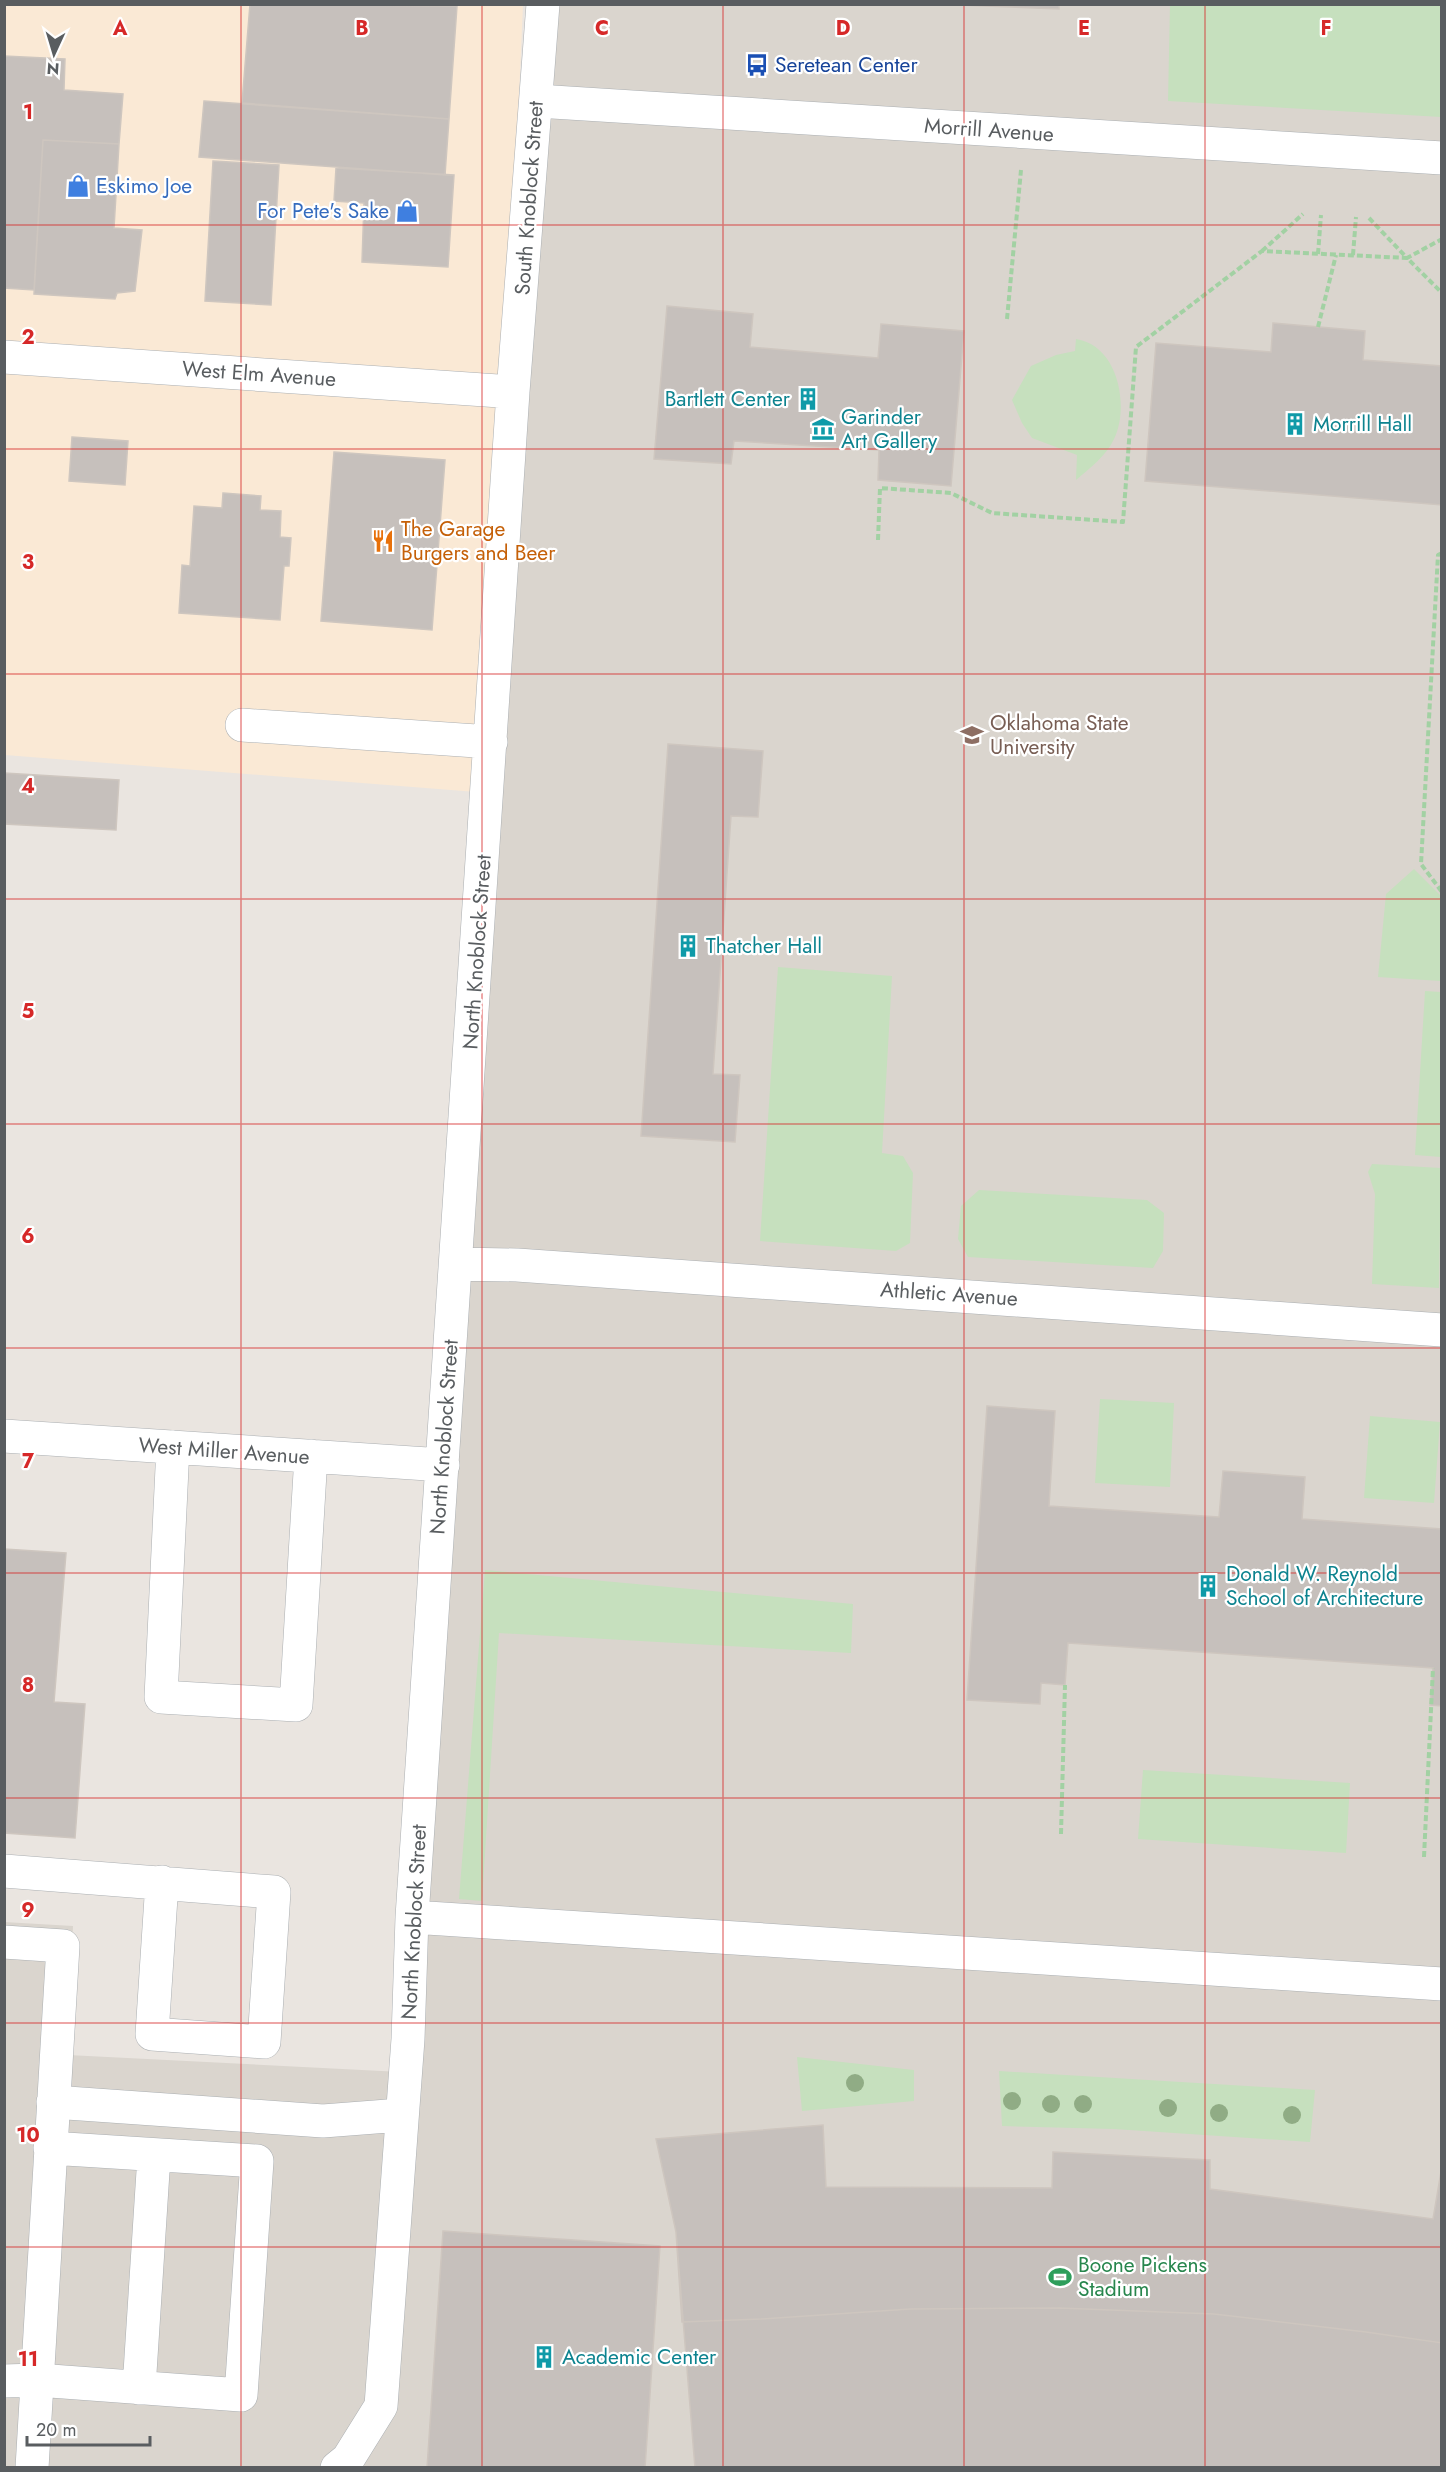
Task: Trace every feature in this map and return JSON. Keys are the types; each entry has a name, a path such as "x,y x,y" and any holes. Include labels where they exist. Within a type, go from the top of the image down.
{"street":[{"name":"South Knoblock Street","path":"513,392 543,4"},
{"name":"Morrill Avenue","path":"537,101 1442,158"},
{"name":"West Elm Avenue","path":"4,357 513,392"},
{"name":"North Knoblock Street","path":"337,2468 348,2459 381,2406 408,2039 412,1917 513,392"},
{"path":"242,725 491,742"},
{"name":"Athletic Avenue","path":"456,1264 517,1264 1442,1330"},
{"name":"West Miller Avenue","path":"4,1436 443,1465"},
{"path":"173,1448 160,1698 296,1705 311,1456"},
{"path":"4,1871 162,1882 274,1892 264,2042 152,2034 162,1882"},
{"path":"412,1917 1442,1984"},
{"path":"4,1942 63,1946 32,2468"},
{"path":"53,2102 323,2121 401,2115"},
{"path":"4,2381 38,2380 241,2395 257,2161 50,2148"},
{"path":"139,2388 154,2156"}],"path":[{"path":"1007,318 1020,196 1022,132"},
{"path":"878,540 880,488 951,493 992,513 1123,522 1136,347 1262,251 1303,214"},
{"path":"1318,254 1321,215"},
{"path":"1353,255 1356,217"},
{"path":"1369,218 1442,293"},
{"path":"1262,251 1407,258 1442,239"},
{"path":"1318,327 1336,255"},
{"path":"1442,553 1438,555 1421,864 1442,892"},
{"path":"1424,1857 1432,1668"},
{"path":"1061,1834 1065,1685"}],"shaded area":[{"path":"4,5 523,5 489,793 5,755"},
{"name":"Oklahoma State University","path":"558,5 1441,5 1441,2467 5,2467 4,1922 73,1926 68,2055 401,2072"}],"green space":[{"path":"1170,4 1441,5 1441,117 1168,101"},
{"path":"1076,339 1090,344 1102,353 1111,365 1117,379 1121,410 1119,425 1111,445 1076,480 1077,455 1032,438 1022,423 1012,400 1031,366 1056,355 1075,351"},
{"path":"1414,869 1441,896 1441,981 1378,977 1386,894"},
{"path":"778,967 892,976 882,1153 903,1156 913,1173 910,1243 896,1251 760,1241"},
{"path":"1425,991 1441,992 1441,1157 1415,1155"},
{"path":"1372,1164 1441,1168 1439,1288 1372,1284 1375,1194 1368,1172"},
{"path":"979,1190 1147,1200 1164,1213 1163,1251 1153,1268 968,1257 958,1239 961,1206"},
{"path":"1100,1399 1174,1403 1170,1487 1095,1483"},
{"path":"1370,1416 1440,1422 1434,1503 1364,1498"},
{"path":"485,1570 853,1604 851,1653 499,1633 482,1901 459,1899"},
{"path":"1143,1770 1350,1783 1346,1853 1138,1839"},
{"path":"797,2057 914,2070 914,2101 802,2111"},
{"path":"999,2071 1315,2090 1310,2142 1114,2129 1002,2126"}],"building":[{"path":"250,4 457,6 449,119 242,103"},
{"path":"933,4 1059,4 1059,9"},
{"path":"4,56 65,59 64,90 123,94 119,144 43,140 34,290 4,288"},
{"path":"204,101 449,119 445,175 199,157"},
{"name":"Eskimo Joe","path":"43,140 119,144 114,228 142,230 135,291 117,293 115,299 34,294"},
{"path":"213,161 279,165 271,305 205,301"},
{"name":"For Pete's Sake","path":"336,168 454,175 448,267 362,262 364,203 334,201"},
{"name":"Bartlett Center","path":"667,306 753,314 750,347 878,358 881,324 964,331 951,486 878,480 879,450 734,441 731,464 654,459"},
{"name":"Morrill Hall","path":"1273,323 1365,331 1363,360 1442,366 1442,505 1145,481 1156,343 1271,352"},
{"path":"72,437 128,441 125,485 69,481"},
{"name":"The Garage Burgers and Beer","path":"334,452 445,460 432,630 321,621"},
{"path":"223,493 261,496 260,510 281,511 280,537 291,538 289,566 284,566 280,620 179,613 182,565 190,566 194,506 222,508"},
{"name":"Thatcher Hall","path":"668,744 763,751 758,817 731,816 713,1074 740,1075 735,1142 641,1136"},
{"path":"4,773 119,780 116,830 4,824"},
{"name":"Donald W. Reynold School of Architecture","path":"987,1406 1055,1411 1049,1506 1219,1517 1223,1471 1305,1477 1302,1519 1442,1529 1442,1706 1430,1705 1433,1668 1068,1643 1065,1685 1041,1683 1040,1704 967,1700"},
{"path":"4,1549 66,1553 54,1702 85,1704 75,1838 4,1833"},
{"name":"Boone Pickens Stadium","path":"823,2125 826,2187 1052,2188 1053,2152 1210,2160 1210,2189 1433,2219 1442,2166 1442,2468 695,2468 676,2232 656,2139"},
{"path":"823,2125 826,2187 1052,2188 1053,2152 1210,2160 1210,2189 1433,2219 1442,2166 1442,2343 1214,2314 1059,2308 910,2309 682,2322 676,2232 656,2139"},
{"name":"Academic Center","path":"443,2231 660,2246 645,2468 427,2468"}],"place":[{"name":"Seretean Center","path":"757,65"},
{"name":"Eskimo Joe","path":"78,186"},
{"name":"For Pete's Sake","path":"407,211"},
{"name":"Bartlett Center","path":"808,399"},
{"name":"Morrill Hall","path":"1295,424"},
{"name":"Garinder Art Gallery","path":"823,429"},
{"name":"The Garage Burgers and Beer","path":"383,541"},
{"name":"Oklahoma State University","path":"972,735"},
{"name":"Thatcher Hall","path":"688,946"},
{"name":"Donald W. Reynold School of Architecture","path":"1208,1586"},
{"name":"Boone Pickens Stadium","path":"1060,2277"},
{"name":"Academic Center","path":"544,2357"}]}
